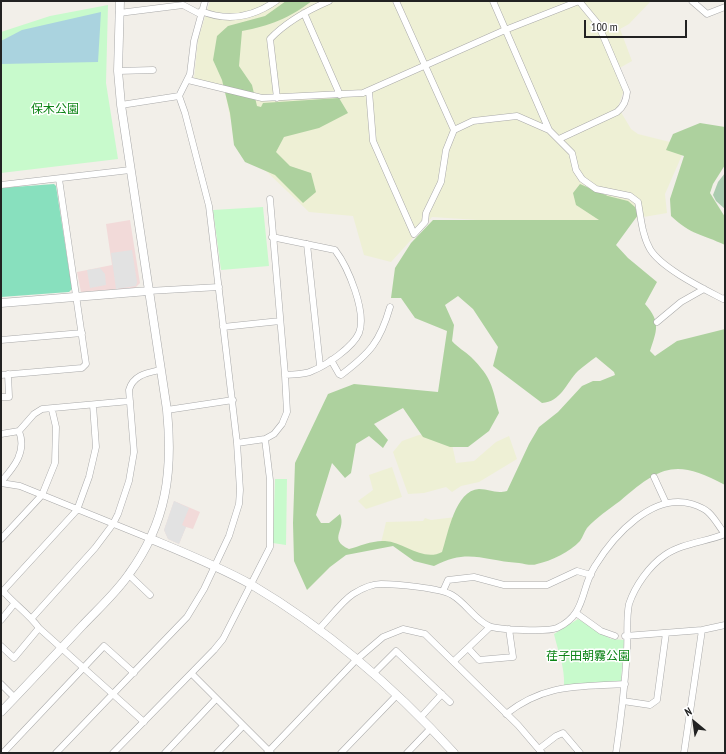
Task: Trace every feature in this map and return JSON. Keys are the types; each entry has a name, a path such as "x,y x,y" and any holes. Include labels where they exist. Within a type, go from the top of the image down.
{"street":[{"path":"1,712 129,575 150,539 164,499 169,476 170,447 167,410 121,105 118,70 120,1"},
{"path":"56,753 114,695 188,617 229,536 239,504 240,490 233,400 209,206 185,113 179,96 184,84 188,80 201,12 205,1"},
{"path":"119,13 183,5 201,12 225,17 238,17 257,12 276,1"},
{"path":"277,98 270,39 304,13 329,1"},
{"path":"396,1 454,130"},
{"path":"493,1 549,130"},
{"path":"188,80 262,98 340,95 369,91 505,30 579,1 598,24 627,92 626,99 623,107 617,112 559,139"},
{"path":"692,1 707,14 725,7"},
{"path":"304,13 340,95"},
{"path":"118,70 153,70"},
{"path":"369,91 373,141 414,234 425,222 426,213 441,182 446,150 454,130 473,122 517,116 549,130 559,139 572,153 576,170 582,179 596,189 630,196 638,202 644,235 655,256 704,289 723,299 725,298"},
{"path":"121,105 179,96"},
{"path":"1,185 130,170"},
{"path":"1,375 82,368 86,364 59,179"},
{"path":"237,443 265,439 274,434 282,424 287,412 270,199"},
{"path":"272,237 335,250 341,258 352,280 357,298 360,326 359,332 353,344 331,360 312,371 285,375"},
{"path":"307,244 320,366"},
{"path":"1,303 148,291 219,287"},
{"path":"656,322 681,302 704,289"},
{"path":"331,360 339,374 342,375 364,357 377,340 390,307"},
{"path":"223,327 280,321"},
{"path":"1,340 82,333"},
{"path":"32,618 95,548 113,524 129,481 134,452 129,390 135,378 143,374 160,370"},
{"path":"1,397 9,397 8,374"},
{"path":"167,410 233,400"},
{"path":"1,434 19,431 34,414 42,409 52,410 130,401"},
{"path":"93,406 96,447 89,477 77,510 2,592 14,604 32,618 39,628 63,647 144,722"},
{"path":"1,539 42,495 55,463 56,427 52,410"},
{"path":"19,431 23,442 20,455 1,483 20,486 214,566 252,585 319,629 373,674 431,728 454,753"},
{"path":"113,753 192,674 223,639 252,585 270,547 270,480 265,439"},
{"path":"654,477 666,503"},
{"path":"319,629 352,595 366,587 380,584 443,591 464,603 490,627 545,631 554,629 572,619 576,613 594,567 605,551 631,523 645,512 666,503 675,501 700,506 708,512 725,534 679,548 665,555 650,570 635,591 629,605 626,636 625,684 616,753"},
{"path":"443,591 448,580 474,578 504,585 547,585 577,571 591,575"},
{"path":"129,575 150,595"},
{"path":"1,620 14,604"},
{"path":"576,613 602,632 615,636"},
{"path":"626,636 702,630 725,625"},
{"path":"454,660 490,627"},
{"path":"1,646 14,658 39,628"},
{"path":"192,674 269,752 356,660 383,637 403,629 425,634 454,660 541,751 556,736 563,733 580,753"},
{"path":"468,648 479,660 513,657 509,629"},
{"path":"684,753 702,630"},
{"path":"623,701 650,705 657,700 666,633"},
{"path":"3,753 104,646 134,673"},
{"path":"373,674 396,651 450,702"},
{"path":"1,684 15,698"},
{"path":"506,714 522,702 553,690 625,684"},
{"path":"420,718 442,694"},
{"path":"341,753 396,696"},
{"path":"165,753 216,699"},
{"path":"216,753 243,726"},
{"path":"408,753 431,728"}],"shaded area":[{"path":"130,220 140,283 135,288 81,292 77,272 112,265 106,224"},
{"path":"132,250 137,282 136,286 116,289 111,253"},
{"path":"100,268 105,274 106,285 90,288 87,270"},
{"path":"174,501 200,512 193,529 186,527 179,544 168,539 164,530"},
{"path":"174,501 189,508 182,525 186,527 179,544 168,539 164,530"}],"green space":[{"path":"210,1 651,1 629,24 620,29 632,61 616,70 624,90 618,107 631,129 638,134 686,146 665,194 667,213 585,227 432,217 391,262 364,255 353,216 309,212 245,151 230,117 224,87 194,79 198,39"},
{"path":"286,1 312,1 287,17 262,27 242,31 239,66 252,85 257,106 261,107 263,103 339,98 348,113 319,128 284,137 276,152 290,166 311,173 316,192 303,203 275,175 245,162 234,145 230,113 222,80 213,60 217,36 228,26 265,16"},
{"name":"保木公園","path":"108,5 106,83 118,159 1,173 1,32 50,16"},
{"path":"700,123 725,127 725,165 713,184 710,193 725,217 725,245 691,231 671,216 670,199 684,156 666,150 673,134"},
{"path":"725,173 725,209 716,201 713,195 718,182"},
{"path":"54,184 56,186 72,289 69,292 1,297 1,188"},
{"path":"580,184 608,196 628,201 635,207 638,215 616,245 628,258 657,282 645,304 654,316 656,326 656,332 650,351 655,356 677,341 725,329 725,485 708,476 694,471 681,469 658,473 634,489 594,521 587,528 580,541 571,549 554,558 535,565 467,557 446,561 434,566 414,561 393,546 346,555 330,567 307,590 294,561 293,523 295,463 328,394 354,384 438,392 447,331 415,318 401,298 391,298 395,268 411,243 433,220 599,220 576,205 573,193","holes":["458,296 473,309 498,347 493,366 542,403 549,402 559,396 578,371 596,357 614,372 615,375 600,381 593,381 582,386 558,412 539,427 529,444 507,491 499,492 479,489 471,491 464,497 454,514 442,552 428,555 392,542 385,541 371,542 349,549 339,542 338,538 341,525 340,514 329,523 321,523 316,515 332,463 345,478 351,473 356,444 369,436 383,448 388,440 374,424 403,408 423,437 450,447 468,447 489,431 499,413 493,389 487,377 478,364 452,341 454,325 445,305"]},
{"path":"263,207 269,266 221,270 213,210"},
{"path":"419,435 424,435 452,444 456,463 474,461 496,442 509,436 517,459 479,482 461,486 452,492 446,487 424,493 408,494 393,452 402,441"},
{"path":"392,467 402,497 366,509 358,501 373,490 369,475"},
{"path":"275,479 287,479 286,545 273,543"},
{"path":"456,517 440,559 406,552 399,546 381,543 386,522 423,521 425,518 431,520"},
{"name":"荏子田朝霧公園","path":"578,619 611,639 624,640 621,681 564,685 562,666 554,634"}],"water":[{"path":"101,12 98,62 1,64 1,41 22,30"}]}
